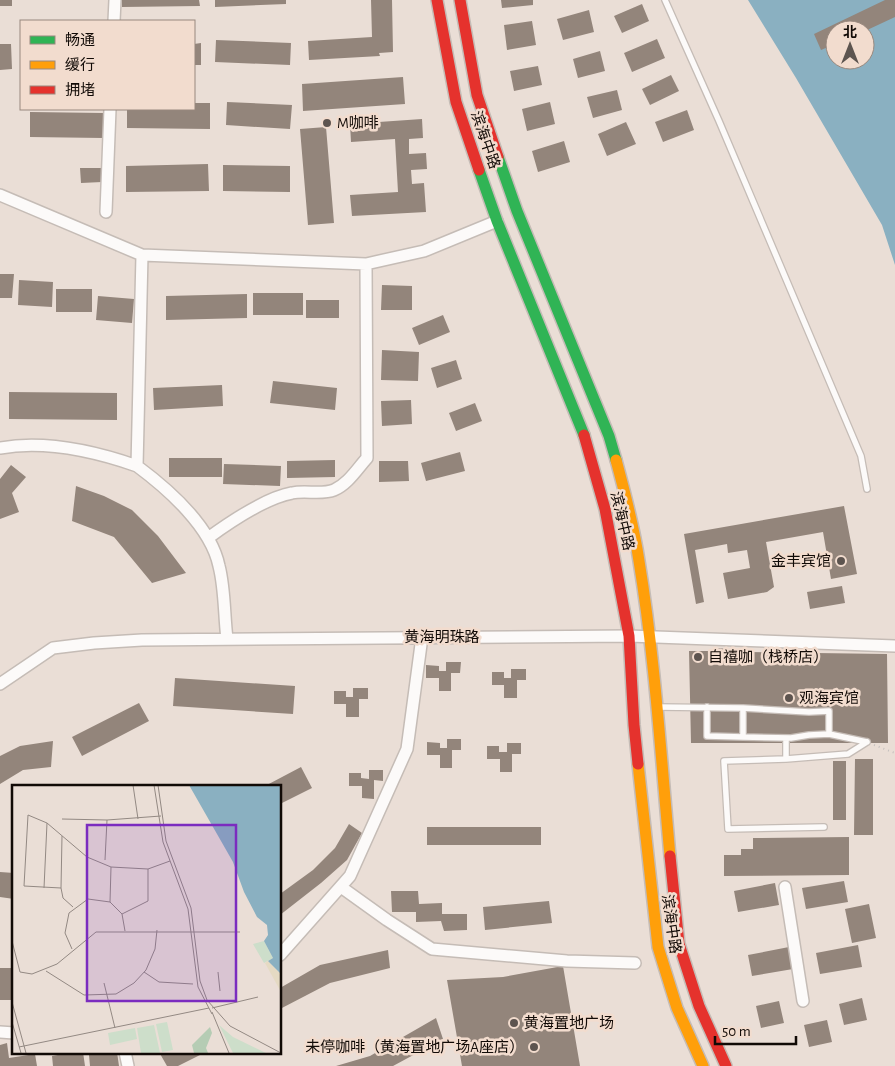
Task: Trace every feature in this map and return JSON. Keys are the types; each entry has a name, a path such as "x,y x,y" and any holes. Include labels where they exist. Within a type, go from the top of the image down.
{"main road":[{"name":"滨海中路","path":"437,0 456,102 497,220 588,445 605,509 629,636 634,725 658,948 665,980 684,1030 703,1066"},
{"name":"滨海中路","path":"460,0 477,95 518,211 609,436 627,502 639,560 649,636 679,944 704,1019 726,1066"}],"street":[{"path":"114,20 115,0"},
{"path":"106,212 110,110"},
{"path":"0,194 142,255 366,264 424,251 497,220"},
{"path":"137,466 142,255"},
{"path":"208,538 232,521 269,502 292,493 333,490 348,480 367,458 366,264"},
{"path":"0,448 36,444 116,458 137,466 163,485 182,505 208,538 219,565 227,639"},
{"name":"黄海明珠路","path":"0,684 53,648 142,640 649,636 895,646"},
{"path":"281,954 350,876 407,749 422,637"},
{"path":"341,886 387,920 432,949 567,961 635,963"},
{"path":"785,887 803,1001"}],"lane":[{"path":"664,0 723,130 857,447 867,489"},
{"path":"655,707 743,708 829,712 829,734"},
{"path":"707,707 707,736 786,738 829,734 867,742"},
{"path":"743,708 743,737"},
{"path":"786,738 786,759"},
{"path":"824,827 728,829 724,761 848,754 867,742"}],"path":[{"path":"867,742 895,753"}],"water":[{"path":"748,0 895,0 895,265 882,225"}],"building":[{"path":"0,0 12,0 12,6 0,6"},
{"path":"122,0 199,0 200,6 122,7"},
{"path":"215,0 286,0 286,4 215,7"},
{"path":"371,0 392,0 393,52 379,53 380,56 309,60 308,41 372,37"},
{"path":"501,0 533,0 533,5 502,8"},
{"path":"885,0 895,0 895,17 875,26 875,20 843,20"},
{"path":"642,4 649,21 622,33 614,16"},
{"path":"589,10 594,32 563,40 557,19"},
{"path":"532,21 536,45 507,50 504,25"},
{"path":"825,29 825,48 821,50 814,34"},
{"path":"657,39 665,58 632,72 624,53"},
{"path":"216,40 291,43 290,65 215,62"},
{"path":"201,43 201,65 195,65 195,44"},
{"path":"0,44 11,44 12,69 0,70"},
{"path":"600,51 605,71 578,78 573,59"},
{"path":"538,66 542,85 514,91 510,71"},
{"path":"671,75 679,91 650,105 642,89"},
{"path":"403,77 405,104 303,111 302,84"},
{"path":"617,90 622,110 593,118 587,97"},
{"path":"227,102 292,105 290,129 226,125"},
{"path":"550,102 555,124 527,131 522,109"},
{"path":"195,103 210,103 210,129 127,128 127,110 195,110"},
{"path":"687,110 694,130 663,142 655,122"},
{"path":"30,112 103,113 103,138 30,137"},
{"path":"422,119 423,138 409,139 409,154 426,153 427,169 411,170 412,184 424,183 426,212 352,216 350,195 398,192 395,139 351,142 350,124"},
{"path":"626,122 636,144 607,156 598,134"},
{"path":"326,127 334,223 308,225 300,129"},
{"path":"564,141 570,162 538,172 532,151"},
{"path":"208,164 209,191 126,192 126,166"},
{"path":"223,165 290,166 290,192 223,191"},
{"path":"80,168 102,168 102,182 81,183"},
{"path":"0,274 14,274 12,298 0,298"},
{"path":"19,280 53,282 52,307 18,305"},
{"path":"382,285 412,286 412,310 381,310"},
{"path":"56,289 92,289 92,312 56,312"},
{"path":"253,293 303,293 303,315 253,315"},
{"path":"247,294 247,318 166,320 166,296"},
{"path":"98,296 134,299 132,323 96,320"},
{"path":"306,300 339,300 339,318 306,318"},
{"path":"443,315 450,332 419,345 412,328"},
{"path":"382,350 419,352 418,381 381,380"},
{"path":"456,360 462,379 437,388 431,368"},
{"path":"273,381 337,388 335,410 270,403"},
{"path":"222,385 223,406 154,410 153,388"},
{"path":"9,392 117,393 117,420 9,419"},
{"path":"411,400 412,424 382,426 381,401"},
{"path":"475,403 482,421 456,431 449,413"},
{"path":"460,452 465,471 426,481 421,463"},
{"path":"169,458 222,458 222,477 169,477"},
{"path":"335,460 335,477 287,478 287,461"},
{"path":"379,461 408,461 409,481 379,482"},
{"path":"224,464 281,466 280,486 223,484"},
{"path":"11,465 26,477 12,493 19,512 0,519 0,479"},
{"path":"76,486 104,496 132,510 158,536 186,573 152,583 114,537 72,521"},
{"name":"金丰宾馆","path":"844,506 857,574 831,579 823,532 766,542 774,587 767,592 728,599 723,573 750,568 747,550 728,553 727,544 695,550 704,602 696,604 684,534"},
{"path":"842,586 845,603 810,609 807,592"},
{"name":"观海宾馆","path":"713,648 750,650 750,652 887,654 888,743 691,743 689,651 713,651"},
{"path":"446,662 461,662 460,673 451,673 451,691 439,691 439,678 426,678 426,665 439,666 439,671 446,671"},
{"path":"511,669 526,669 526,680 517,680 517,698 504,698 504,685 492,685 492,672 504,672 504,678 511,678"},
{"path":"175,678 295,686 293,714 173,706"},
{"path":"353,688 368,688 368,699 359,699 359,717 346,717 346,704 334,704 334,691 346,691 346,697 353,697"},
{"path":"139,703 149,721 82,756 72,737"},
{"path":"447,739 461,739 461,750 452,750 452,768 440,768 440,755 427,755 427,742 440,743 440,748 447,748"},
{"path":"53,741 51,767 23,770 0,784 0,756 20,746"},
{"path":"507,743 521,743 521,754 512,754 512,772 500,772 500,759 487,759 487,746 499,746 499,752 507,752"},
{"path":"855,759 873,759 873,835 854,835"},
{"path":"833,761 846,761 846,820 833,820"},
{"path":"301,767 312,788 281,804 281,785 267,785"},
{"path":"369,770 383,770 383,781 374,780 374,799 362,798 362,786 349,786 349,773 361,773 361,778 369,779"},
{"path":"349,824 362,833 347,860 281,914 281,893 313,870 335,848"},
{"path":"427,827 541,827 541,845 427,845"},
{"path":"849,837 849,875 724,876 724,855 741,855 741,849 753,849 753,838"},
{"path":"0,872 12,873 12,899 0,897"},
{"path":"844,881 848,902 806,909 802,888"},
{"path":"775,883 779,905 738,912 734,891"},
{"path":"391,891 418,891 419,904 442,903 442,914 467,914 467,930 444,931 441,921 416,922 416,912 392,912"},
{"path":"549,901 552,923 485,930 483,907"},
{"path":"869,904 876,938 852,943 845,909"},
{"path":"858,945 862,967 820,974 816,953"},
{"path":"789,947 793,969 752,976 748,955"},
{"path":"388,950 390,968 330,983 281,1008 281,987 320,965"},
{"name":"黄海置地广场","path":"563,966 580,1066 462,1066 447,980 503,977"},
{"path":"0,968 12,968 12,1000 0,1000"},
{"path":"862,998 867,1020 844,1025 839,1004"},
{"path":"779,1001 784,1023 761,1028 756,1006"},
{"path":"436,1018 443,1039 393,1066 336,1066 370,1056"},
{"path":"827,1020 832,1042 809,1047 804,1025"},
{"path":"7,1043 9,1058 35,1054 37,1066 0,1066 0,1045"},
{"path":"83,1054 85,1066 53,1066 52,1056"},
{"path":"117,1054 119,1066 90,1066 89,1055"},
{"path":"160,1054 202,1054 178,1066 167,1066"}],"traffic: fast":[{"path":"498,157 517,211 609,436 616,460"},
{"path":"479,170 497,221 584,435"}],"traffic: slow":[{"path":"616,460 635,536 645,598 670,856"},
{"path":"638,764 658,947 677,1008 703,1066"}],"traffic: jam":[{"path":"437,0 456,102 479,170"},
{"path":"460,0 477,95 498,157"},
{"path":"584,435 605,509 629,636 638,764"},
{"path":"670,856 679,944 699,1006 726,1066"}],"place":[{"name":"M咖啡","path":"327,123"},
{"name":"金丰宾馆","path":"841,561"},
{"name":"自禧咖（栈桥店）","path":"698,657"},
{"name":"观海宾馆","path":"789,698"},
{"name":"黄海置地广场","path":"514,1023"},
{"name":"未停咖啡（黄海置地广场A座店）","path":"534,1047"}]}
